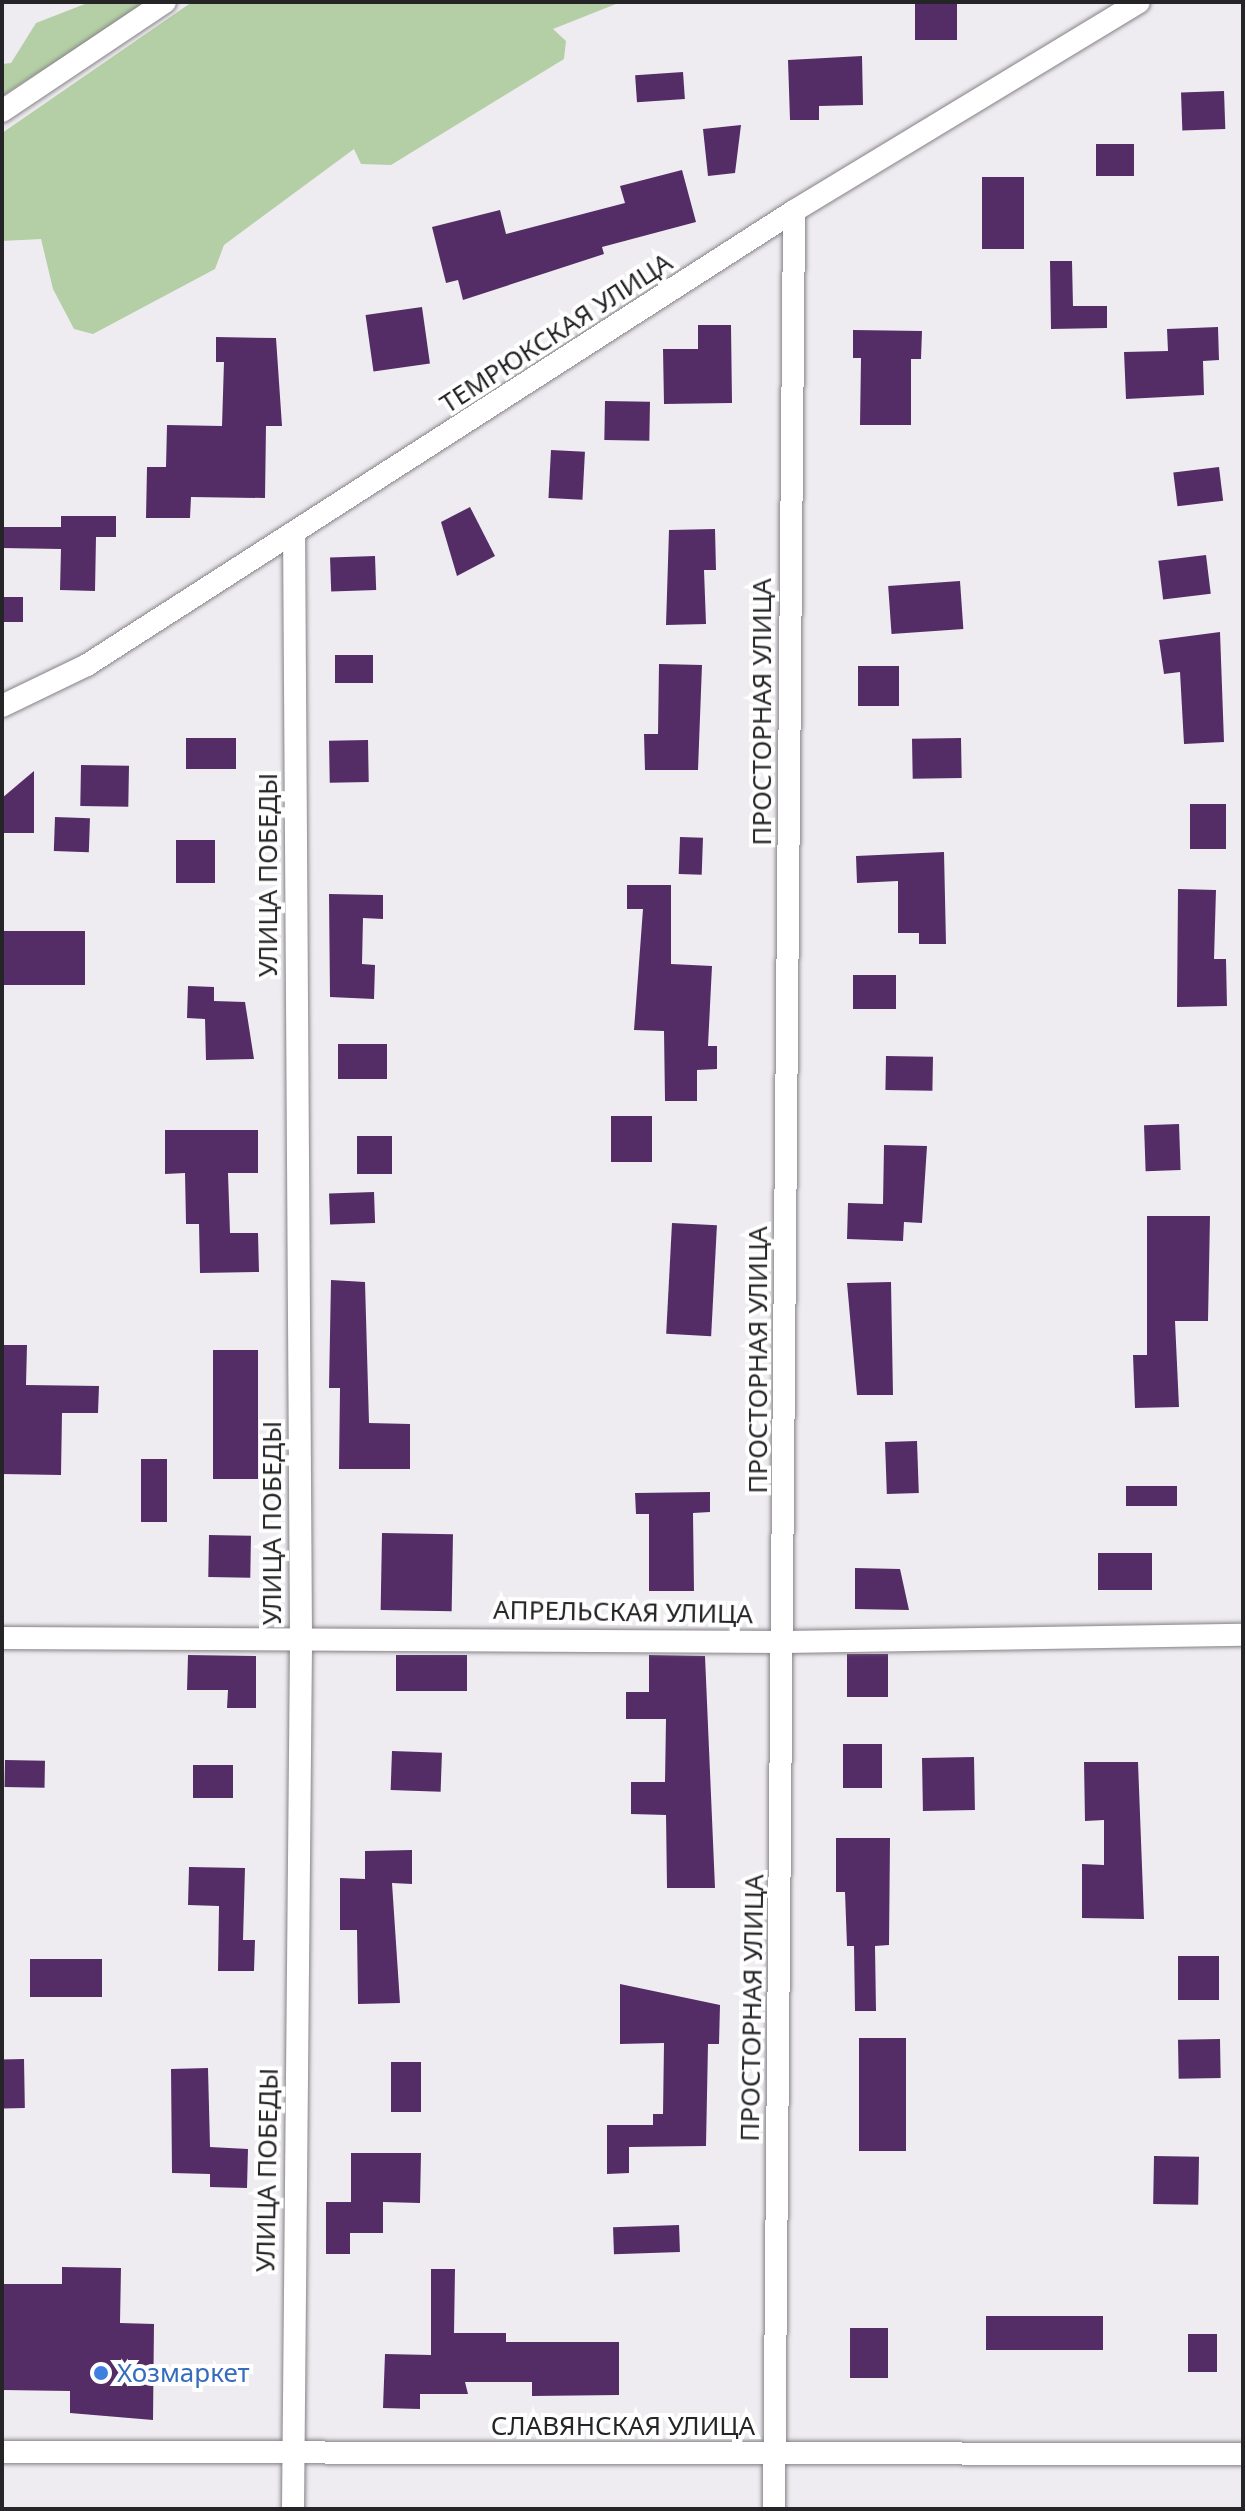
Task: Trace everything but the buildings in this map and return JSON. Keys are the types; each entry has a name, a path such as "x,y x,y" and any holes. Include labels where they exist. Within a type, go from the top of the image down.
{"street":[{"path":"2,111 165,2"},
{"name":"ТЕМРЮКСКАЯ УЛИЦА","path":"2,706 87,665 294,536 794,211 1139,2"},
{"name":"ПРОСТОРНАЯ УЛИЦА","path":"774,2509 784,1642 794,211"},
{"name":"УЛИЦА ПОБЕДЫ","path":"293,2509 301,1637 294,536"},
{"name":"АПРЕЛЬСКАЯ УЛИЦА","path":"2,1638 301,1637 784,1642 1243,1635"},
{"name":"СЛАВЯНСКАЯ УЛИЦА","path":"2,2452 1243,2454"}],"green space":[{"path":"90,2 149,2 2,96 2,64 11,63 36,23"},
{"path":"192,2 621,2 553,29 566,41 564,59 391,165 361,164 354,149 224,245 215,269 93,334 74,329 53,289 41,239 2,241 2,133"}],"place":[{"name":"Хозмаркет","path":"101,2373"}]}
